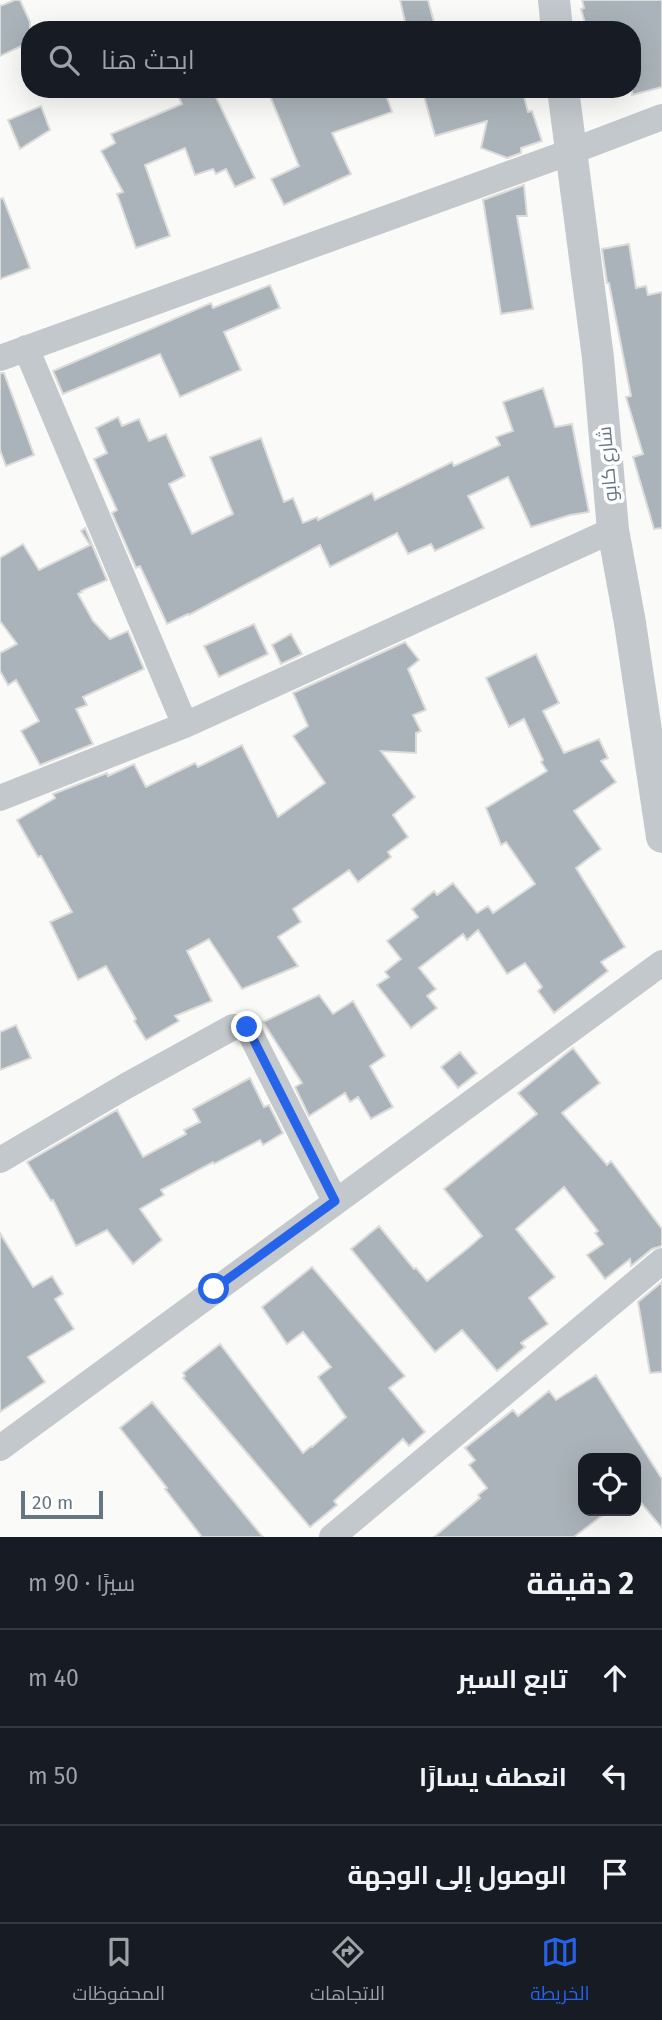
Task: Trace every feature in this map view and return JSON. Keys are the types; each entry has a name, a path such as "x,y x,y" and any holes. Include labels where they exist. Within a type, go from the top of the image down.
{"street":[{"path":"554,0 556,21"},
{"name":"شارع كابو","path":"564,98 598,358 613,530 630,623 662,837"},
{"path":"0,358 662,117"},
{"path":"26,348 185,725"},
{"path":"0,798 185,725 613,530"},
{"path":"0,1448 662,962"},
{"path":"0,1160 233,1027 247,1027 335,1201"},
{"path":"332,1537 662,1261"}],"building":[{"path":"20,0 30,21 21,21 21,46 0,56 0,6"},
{"path":"400,0 428,0 434,21 405,21"},
{"path":"582,0 662,0 662,87 641,93 641,21 584,21 581,9 584,8"},
{"path":"179,98 216,98 255,178 235,187 226,169 216,174 213,169 195,175 185,148 145,165 170,236 136,248 117,194 123,192 101,151 115,143 111,134 182,104"},
{"path":"271,98 387,98 392,112 332,133 351,174 284,205 271,179 299,166"},
{"path":"424,98 524,98 528,112 532,111 542,141 521,148 521,153 507,158 481,148 487,121 435,136"},
{"path":"41,106 50,130 20,149 8,120"},
{"path":"524,185 527,216 517,216 533,309 501,314 483,200"},
{"path":"3,198 30,268 0,279 0,199"},
{"path":"629,244 636,288 646,286 648,295 662,292 662,528 654,529 633,457 643,454 626,397 631,396 602,249"},
{"path":"270,285 280,308 224,332 241,370 180,397 160,354 63,394 53,371 211,303 213,308"},
{"path":"0,373 4,373 34,455 6,466 0,450"},
{"path":"543,388 555,427 572,424 589,512 531,527 508,477 468,496 484,528 435,551 431,544 408,554 397,533 330,567 320,545 167,624 140,566 136,568 112,513 117,510 94,459 107,453 96,428 118,417 122,426 139,419 149,441 166,434 185,476 169,484 192,534 233,514 210,457 261,438 284,502 293,498 303,523 317,517 318,520 372,493 375,500 452,462 454,466 500,445 496,437 513,431 503,402"},
{"path":"85,528 107,580 78,594 93,621 110,639 128,631 144,669 83,697 87,705 76,709 93,744 40,765 21,731 39,721 16,680 8,685 0,671 0,653 17,644 0,621 0,558 23,544 39,570 90,545 81,531"},
{"path":"254,624 268,654 219,677 204,646"},
{"path":"291,634 302,654 281,664 272,645"},
{"path":"405,642 419,660 408,669 426,710 413,715 421,731 416,733 416,753 381,751 415,797 393,815 408,837 388,852 391,857 358,882 349,870 293,909 301,922 278,937 298,966 242,989 209,939 187,951 212,1001 175,1016 179,1021 146,1040 106,966 78,980 50,922 72,912 41,856 38,857 17,820 55,798 53,794 107,773 108,776 134,764 146,787 195,763 198,767 242,745 278,817 325,783 293,736 308,726 293,693"},
{"path":"536,654 559,703 543,711 564,753 599,739 608,758 601,761 616,782 574,811 601,849 576,868 625,947 601,962 608,971 554,1013 538,991 542,987 525,963 507,974 478,930 467,940 463,934 419,968 436,989 427,996 437,1008 411,1028 377,985 389,977 385,972 401,959 387,941 418,917 412,909 434,891 437,895 453,883 477,913 488,906 493,913 535,884 506,842 501,845 486,808 547,771 524,719 509,727 486,678"},
{"path":"319,995 333,1014 353,1001 385,1056 370,1066 393,1107 371,1119 358,1097 350,1102 345,1093 309,1116 295,1087 302,1083 263,1022"},
{"path":"16,1025 31,1058 0,1070 0,1032"},
{"path":"573,1048 600,1083 562,1113 607,1165 611,1161 662,1229 662,1246 652,1249 631,1266 630,1259 605,1279 587,1255 603,1244 595,1233 598,1231 564,1187 516,1229 555,1277 529,1298 548,1324 521,1343 525,1347 497,1371 462,1330 435,1352 351,1249 379,1226 427,1281 482,1236 444,1189 537,1114 518,1093"},
{"path":"460,1052 477,1073 458,1088 441,1067"},
{"path":"250,1078 264,1107 269,1105 283,1133 263,1145 260,1140 161,1190 164,1195 140,1209 162,1240 133,1264 107,1230 76,1246 53,1200 51,1201 27,1162 117,1110 143,1157 186,1134 184,1130 200,1122 193,1109"},
{"path":"0,1233 33,1287 52,1276 63,1294 55,1299 74,1329 28,1357 45,1382 0,1412"},
{"path":"312,1267 405,1376 389,1388 425,1432 409,1446 403,1439 334,1501 337,1505 310,1527 183,1378 183,1373 220,1344 303,1453 312,1447 346,1417 318,1377 331,1367 303,1332 287,1344 262,1307"},
{"path":"662,1282 662,1372 650,1373 638,1302"},
{"path":"596,1375 662,1479 662,1528 641,1503 641,1453 578,1453 578,1516 601,1516 574,1537 434,1537 480,1498 478,1495 487,1488 469,1465 475,1460 465,1448 513,1410 518,1416 549,1391 556,1400"},
{"path":"152,1402 263,1537 202,1537 120,1428"}],"route":[{"path":"214,1289 335,1201 247,1027"}]}
